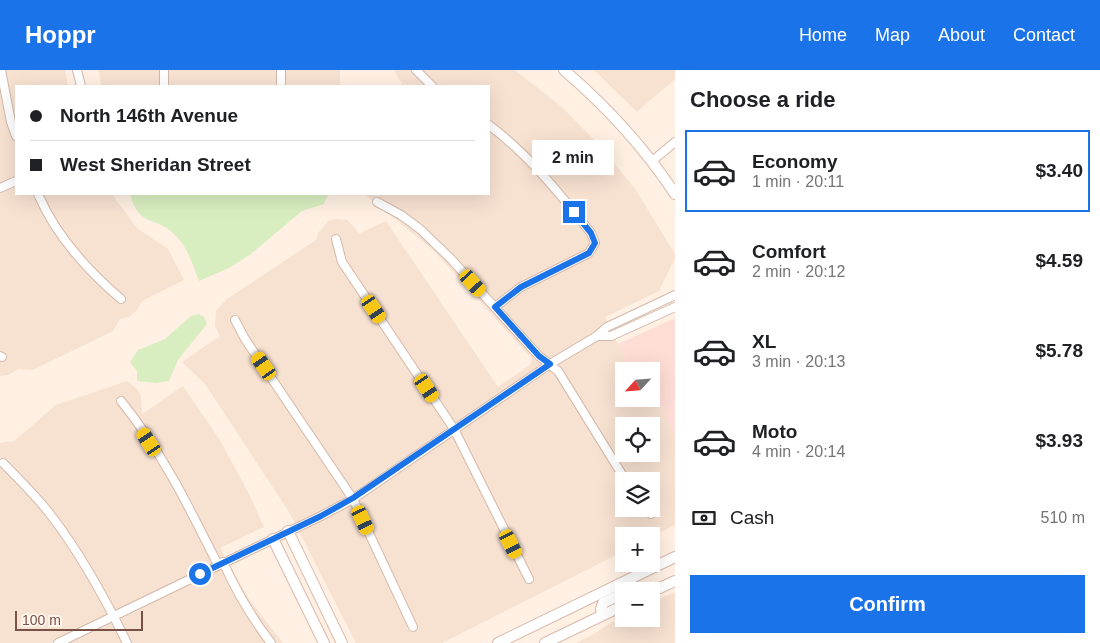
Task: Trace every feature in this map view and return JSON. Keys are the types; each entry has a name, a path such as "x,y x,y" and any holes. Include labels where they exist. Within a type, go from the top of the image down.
{"main road":[{"path":"564,70 604,105 652,161 675,194"},
{"path":"288,531 342,643"},
{"path":"272,539 324,643"},
{"path":"498,643 675,557"},
{"path":"602,614 600,609 603,603 622,594 634,577"},
{"path":"660,588 675,581"},
{"path":"545,643 615,609"}],"street":[{"path":"1,70 15,133"},
{"path":"78,70 81,85"},
{"path":"164,70 164,85"},
{"path":"281,70 281,85"},
{"path":"416,70 431,85"},
{"path":"490,127 511,142 540,171 586,227 595,243 589,253 521,287 495,307"},
{"path":"652,161 675,142"},
{"path":"0,188 15,181"},
{"path":"39,195 54,225 80,259 121,299"},
{"path":"377,202 401,215 420,229 451,259 539,356 558,371 620,472"},
{"path":"336,240 342,262 454,429 529,579"},
{"path":"58,643 353,498 550,364 597,336 606,327 675,295"},
{"path":"597,336 611,336 675,307"},
{"path":"235,320 245,339 353,498 413,627"},
{"path":"121,401 132,414 191,510 254,621 271,643"},
{"path":"3,463 49,512 68,538 88,569 127,643"}],"shaded area":[{"path":"0,70 65,70 68,85 15,85 15,195 114,195 138,229 168,249 184,280 142,301 137,310 129,317 120,319 113,331 33,370 19,369 8,375 0,376"},
{"path":"99,70 340,70 340,85 101,85"},
{"path":"395,70 515,70 562,107 598,144 636,190 675,254 675,258 659,291 605,317 627,362 615,362 615,408 660,408 660,405 675,437 675,525 660,532 660,527 615,527 615,556 442,643 356,643 289,512 205,384 182,362 220,336 215,326 216,311 227,299 316,240 318,233 328,221 337,219 347,220 356,229 358,234 386,221 498,387 530,365 532,359 434,251 366,195 490,195 490,85 402,85"},
{"path":"594,70 675,70 675,79 637,112"},
{"path":"675,318 675,437 660,405 660,362 627,362 618,344"},
{"path":"127,381 137,389 141,396 142,414 183,386 220,440 264,527 220,548 251,602 283,643 0,643 0,443 14,441 56,405"},
{"path":"675,592 675,643 576,643 615,621 615,627 660,627 660,598"}],"green space":[{"path":"130,195 328,195 324,204 302,211 251,254 229,268 199,281 190,257 176,236 169,230 144,217 134,205"},
{"path":"199,314 204,317 207,324 178,360 169,381 156,383 137,381 137,371 130,362 138,350 165,339 191,316"}],"route":[{"path":"200,574 321,516 353,498 550,364 539,356 495,307 521,287 589,253 595,243 591,233 574,212"}]}
